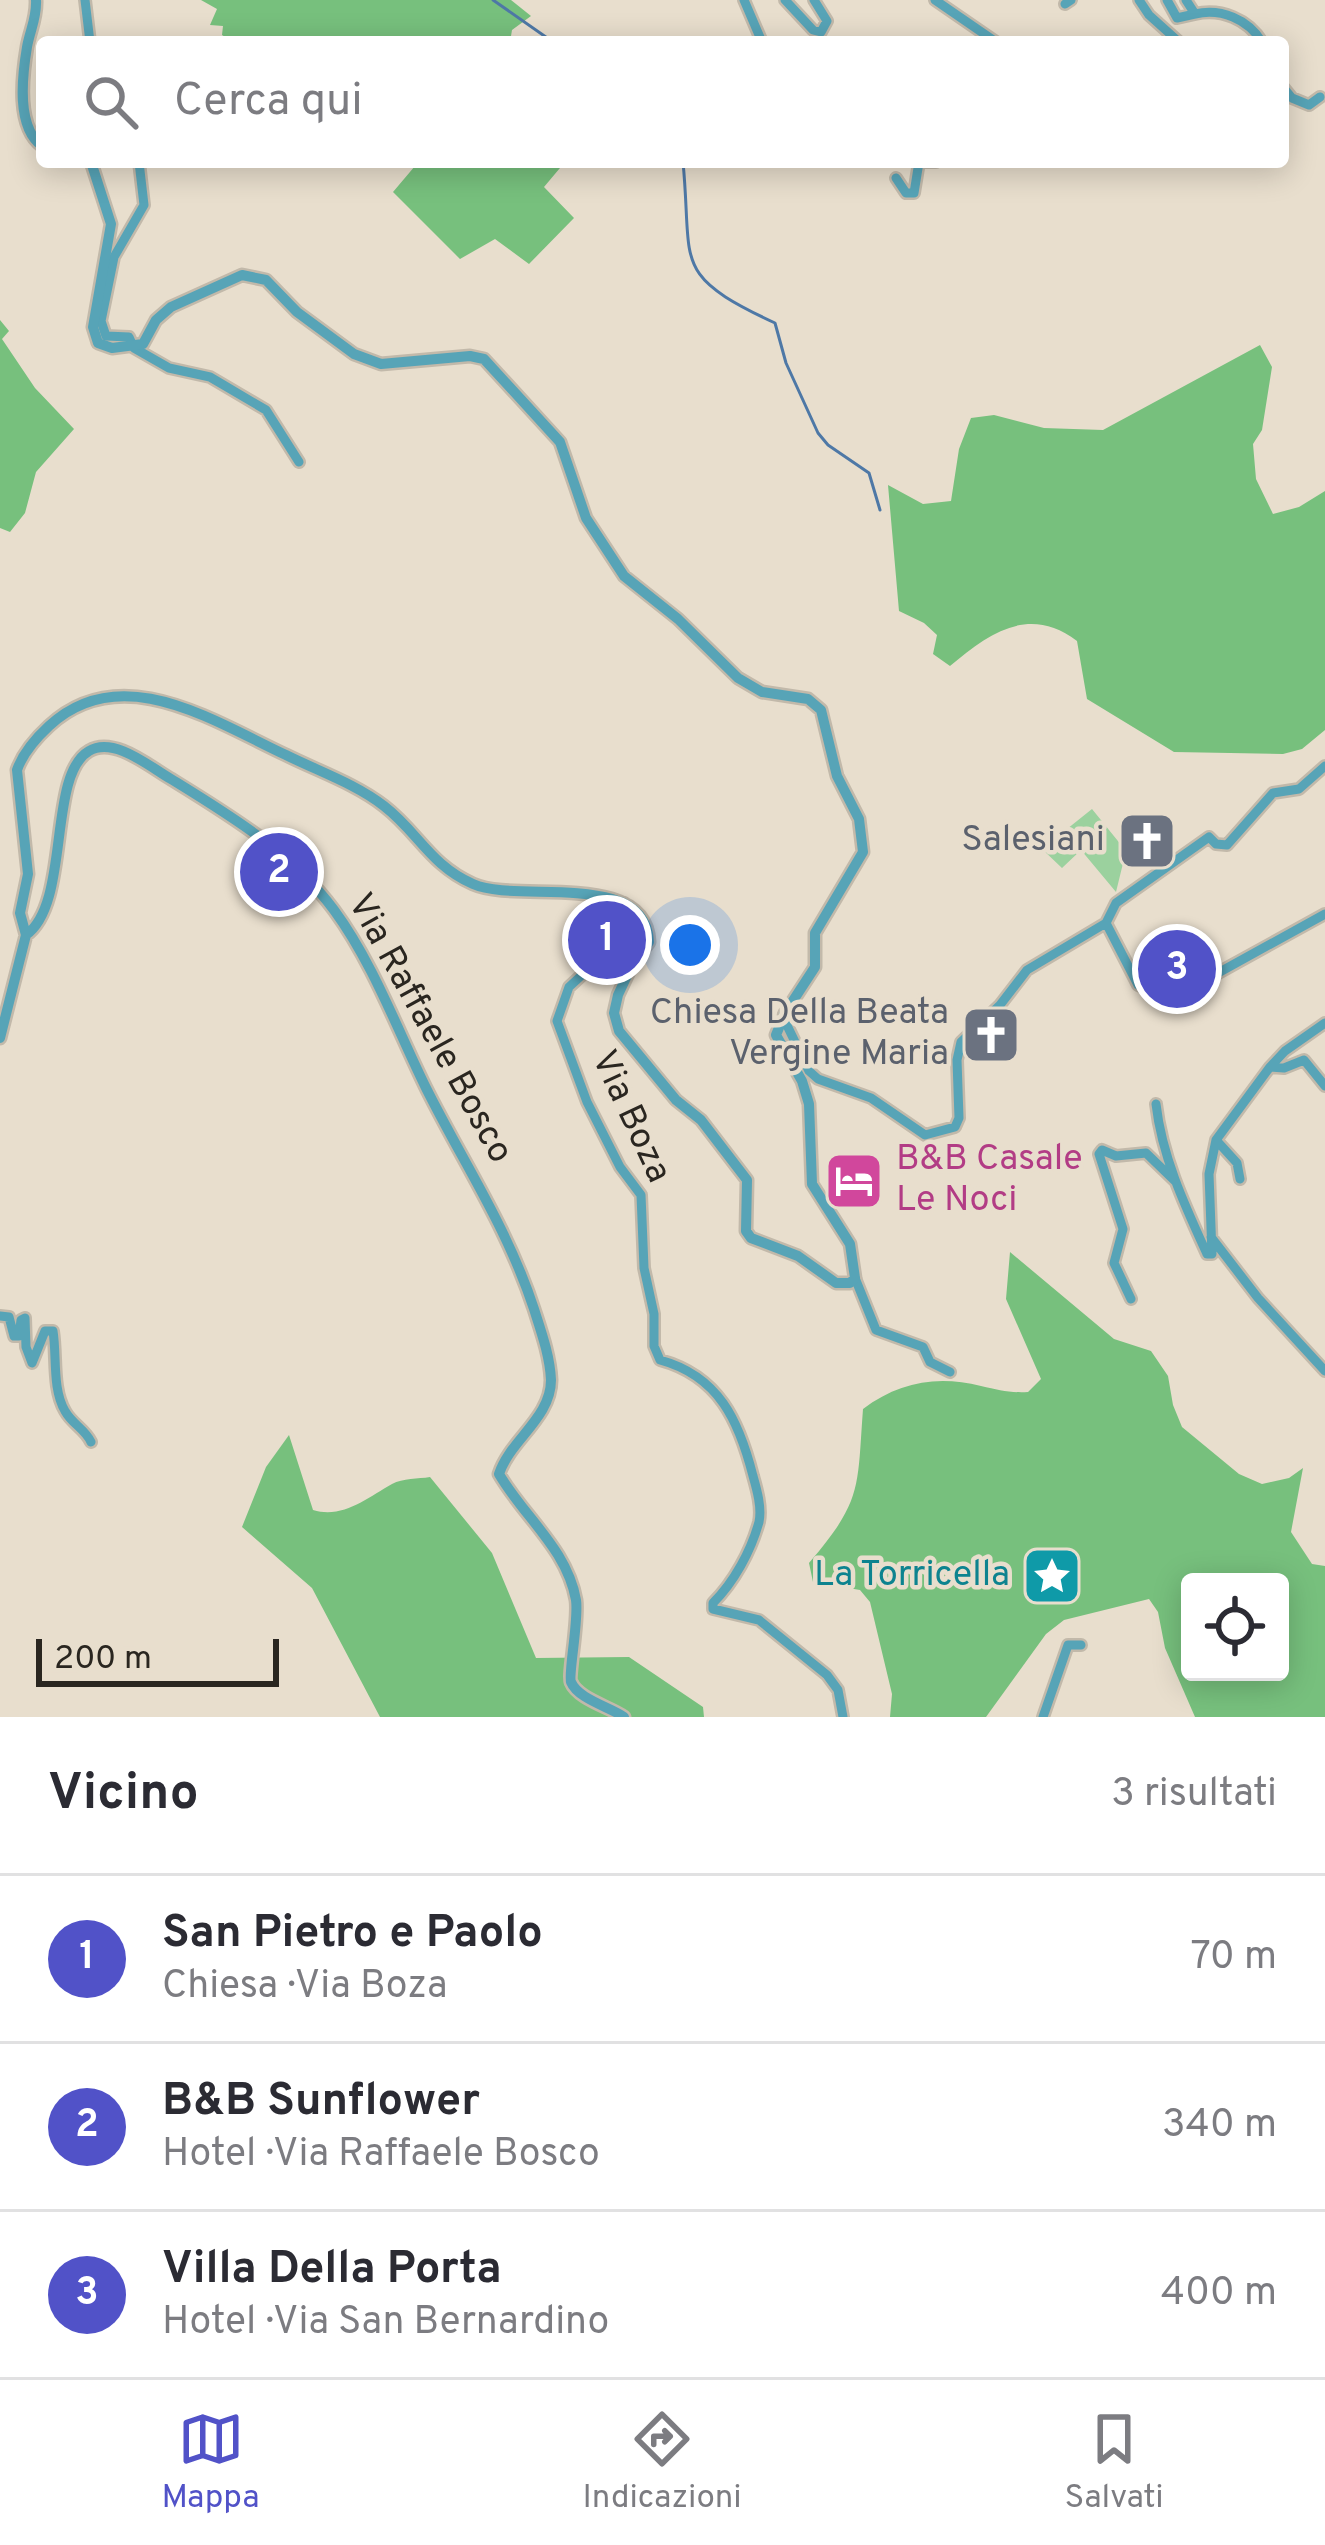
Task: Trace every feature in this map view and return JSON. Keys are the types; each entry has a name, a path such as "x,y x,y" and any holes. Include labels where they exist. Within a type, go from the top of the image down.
{"street":[{"path":"36,0 27,45 24,118 36,142"},
{"path":"85,0 89,36"},
{"path":"744,0 759,36"},
{"path":"785,0 821,32 827,21 814,0"},
{"path":"935,0 987,36"},
{"path":"1139,0 1172,36"},
{"path":"1168,0 1177,18 1217,12 1249,25 1257,36"},
{"path":"1186,0 1195,14"},
{"path":"1289,93 1302,105 1320,97"},
{"path":"93,168 111,224 93,333 102,345 134,348 169,368 210,377 266,410 299,462"},
{"path":"134,348 128,338 106,336 101,321 114,257 144,205 140,168"},
{"path":"896,178 906,194 914,194 920,168"},
{"path":"134,348 143,344 156,320 171,307 242,274 266,280 297,312 369,361 484,358 560,442 586,518 624,576 738,678 762,692 808,699 821,710 837,776 859,819 863,852 815,933 815,967 776,1035 809,1104 812,1184 850,1244 855,1278 876,1330 922,1347 930,1361 950,1372"},
{"path":"0,1038 26,935 20,913 28,874 17,770 21,759 61,715 103,695 205,714 386,807 441,868 475,885 492,891 590,894 633,908 649,935 646,949 632,965 618,995 614,1013 619,1031 676,1100 701,1120 747,1180 745,1215 751,1238 798,1256 836,1283 855,1278"},
{"name":"Via Raffaele Bosco","path":"26,935 40,919 52,878 70,774 87,751 104,747 129,753 260,835 334,910 487,1194 524,1277 551,1384 544,1408 504,1458 500,1474 559,1553 576,1598 577,1641 568,1678 579,1693 624,1717"},
{"path":"783,1017 809,1071 818,1079 871,1098 925,1135 955,1127 962,1042 1027,970 1106,922 1116,903 1209,837 1227,845 1273,793 1299,790 1325,766"},
{"name":"Via Boza","path":"624,903 609,950 568,987 557,1021 574,1075 620,1167 641,1196 640,1238 656,1353 660,1360 686,1367 714,1391 734,1420 749,1460 760,1517 736,1575 713,1609 758,1620 826,1675 838,1690 843,1717"},
{"path":"1106,922 1138,985 1162,996 1218,973 1325,914"},
{"path":"1156,1104 1160,1137 1177,1183 1207,1254 1212,1254 1209,1174 1216,1140 1270,1067 1325,1023"},
{"path":"1270,1067 1284,1068 1304,1060 1325,1085"},
{"path":"1216,1140 1238,1163 1240,1179"},
{"path":"1131,1299 1114,1263 1123,1229 1099,1154 1102,1150 1116,1156 1146,1153 1177,1183"},
{"path":"1211,1237 1269,1312 1325,1371"},
{"path":"0,1316 9,1317 14,1336 19,1336 21,1320 26,1320 26,1348 32,1363 45,1330 53,1331 54,1367 64,1410 91,1442"},
{"path":"1043,1717 1068,1646 1081,1645"}],"green space":[{"path":"201,0 511,0 531,16 511,36 224,36 223,26 210,25 217,9"},
{"path":"413,168 560,168 544,187 574,218 529,264 495,239 460,259 393,192"},
{"path":"0,320 9,331 2,339 35,388 74,429 36,472 25,513 10,532 0,528"},
{"path":"1260,345 1272,367 1262,430 1253,444 1256,479 1273,514 1299,507 1325,491 1325,730 1302,749 1283,754 1174,752 1087,699 1077,641 1060,630 1027,624 1011,627 950,666 933,654 937,635 899,611 888,485 923,504 951,501 959,449 971,418 994,415 1044,428 1103,430"},
{"path":"1092,809 1126,851 1116,892 1081,850 1062,868 1042,849"},
{"path":"1010,1252 1114,1339 1151,1351 1168,1376 1182,1427 1239,1474 1262,1484 1289,1478 1303,1468 1291,1532 1312,1564 1325,1566 1325,1717 1195,1717 1165,1648 1158,1612 1149,1599 1064,1620 1046,1634 986,1717 890,1717 892,1694 870,1602 860,1590 813,1582 809,1563 839,1523 854,1492 863,1409 890,1392 919,1383 949,1381 1028,1392 1041,1379 1006,1299"},
{"path":"289,1435 313,1510 345,1509 396,1482 430,1477 492,1553 536,1658 629,1657 703,1707 704,1717 380,1717 312,1588 242,1527 266,1467"}],"waterway":[{"path":"493,0 544,36"},
{"path":"683,168 693,263 718,292 775,323 786,363 818,433 869,473 880,510"}],"place":[{"name":"Salesiani","path":"1147,841"},
{"name":"B&B Sunflower","path":"279,872"},
{"name":"San Pietro e Paolo","path":"607,940"},
{"name":"Villa Della Porta","path":"1177,969"},
{"name":"Chiesa Della Beata Vergine Maria","path":"991,1035"},
{"name":"B&B Casale Le Noci","path":"854,1181"},
{"name":"La Torricella","path":"1052,1576"}]}
